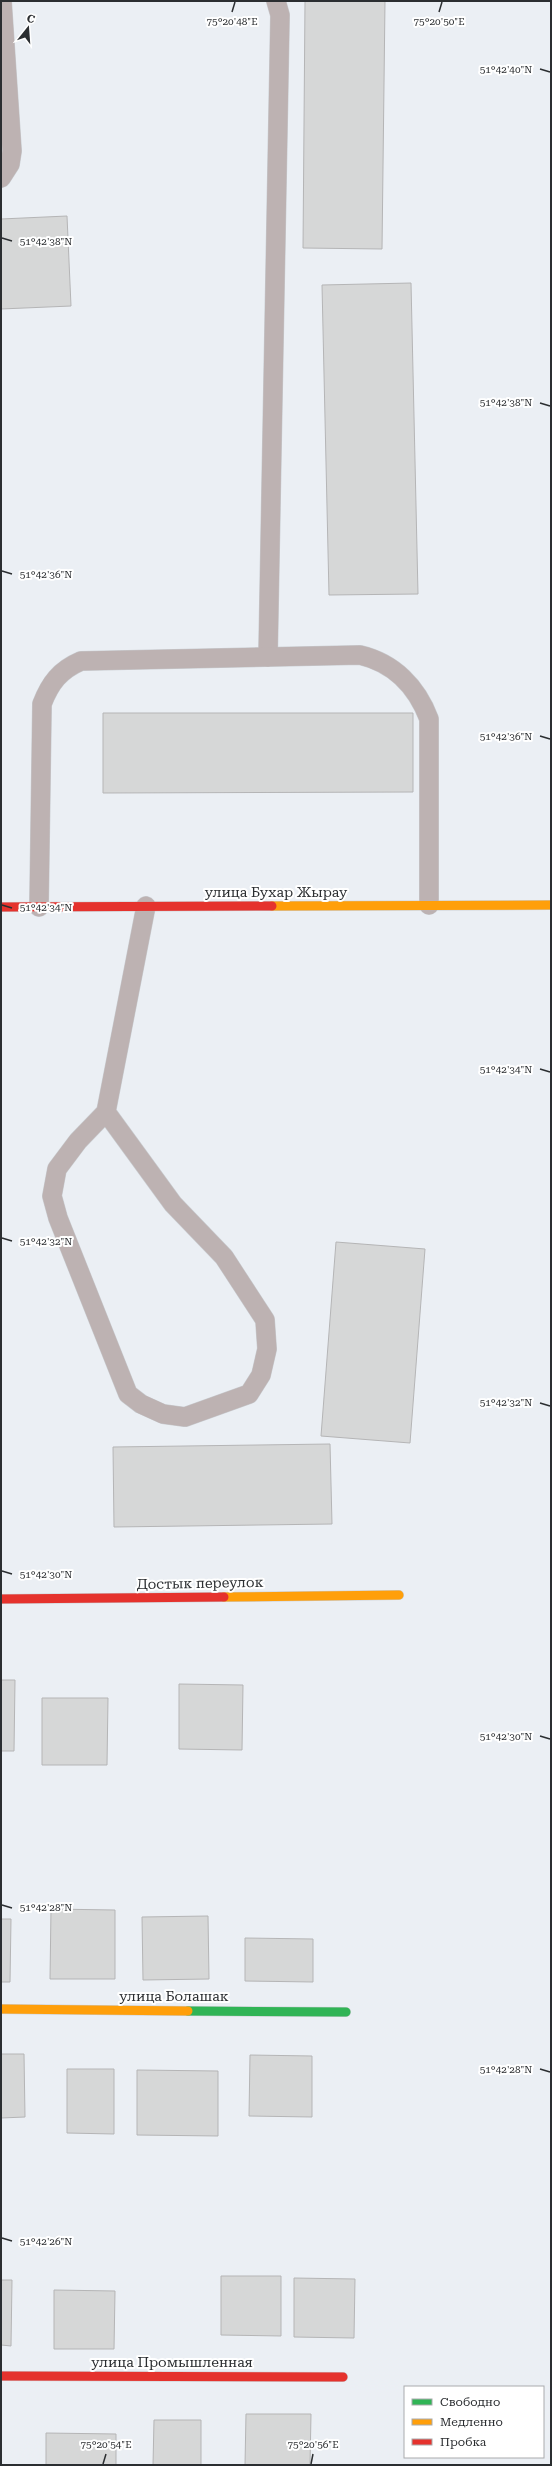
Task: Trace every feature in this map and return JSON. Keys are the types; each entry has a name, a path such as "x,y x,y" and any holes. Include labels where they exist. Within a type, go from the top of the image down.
{"street":[{"name":"улица Бухар Жырау","path":"1,907 551,905"},
{"name":"Достык переулок","path":"1,1599 399,1594"},
{"name":"улица Болашак","path":"1,2009 346,2012"},
{"name":"улица Промышленная","path":"1,2376 343,2377"}],"lane":[{"path":"1,178 10,164 12,151 2,1"},
{"path":"268,657 280,14 276,1"},
{"path":"39,907 42,704 56,677 66,667 81,662 360,655 377,659 409,683 423,702 429,719 429,905"},
{"path":"106,1112 173,1204 224,1257 266,1320 268,1349 261,1375 249,1394 185,1417 163,1414 141,1404 128,1394 58,1218 52,1196 57,1169 78,1141 106,1112 146,906"}],"building":[{"path":"305,1 385,1 382,249 303,248"},
{"path":"67,216 71,306 1,309 1,219"},
{"path":"411,283 418,594 329,595 322,285"},
{"path":"103,713 413,713 413,792 103,793"},
{"path":"336,1242 425,1249 410,1443 321,1436"},
{"path":"330,1444 332,1524 114,1527 113,1447"},
{"path":"1,1680 15,1680 14,1751 1,1751"},
{"path":"179,1684 243,1685 242,1750 179,1749"},
{"path":"42,1698 108,1698 107,1765 42,1765"},
{"path":"51,1909 115,1910 115,1979 50,1979"},
{"path":"208,1916 209,1979 143,1980 142,1917"},
{"path":"1,1919 11,1919 10,1982 1,1982"},
{"path":"245,1938 313,1939 313,1982 245,1981"},
{"path":"1,2054 24,2054 25,2117 1,2118"},
{"path":"250,2055 312,2056 312,2117 249,2116"},
{"path":"67,2069 114,2069 114,2134 67,2133"},
{"path":"137,2070 218,2071 218,2136 137,2135"},
{"path":"221,2276 281,2276 281,2336 221,2335"},
{"path":"294,2278 355,2279 354,2338 294,2337"},
{"path":"1,2280 12,2280 11,2346 1,2345"},
{"path":"54,2290 115,2291 114,2349 54,2349"},
{"path":"246,2414 311,2414 310,2465 245,2465"},
{"path":"154,2420 201,2420 201,2465 153,2465"},
{"path":"46,2433 116,2434 116,2465 46,2465"}],"traffic: fast":[{"path":"188,2011 346,2012"}],"traffic: slow":[{"path":"272,906 551,905"},
{"path":"224,1597 399,1595"},
{"path":"1,2009 188,2011"}],"traffic: jam":[{"path":"1,907 272,906"},
{"path":"1,1599 224,1597"},
{"path":"1,2376 343,2377"}]}
